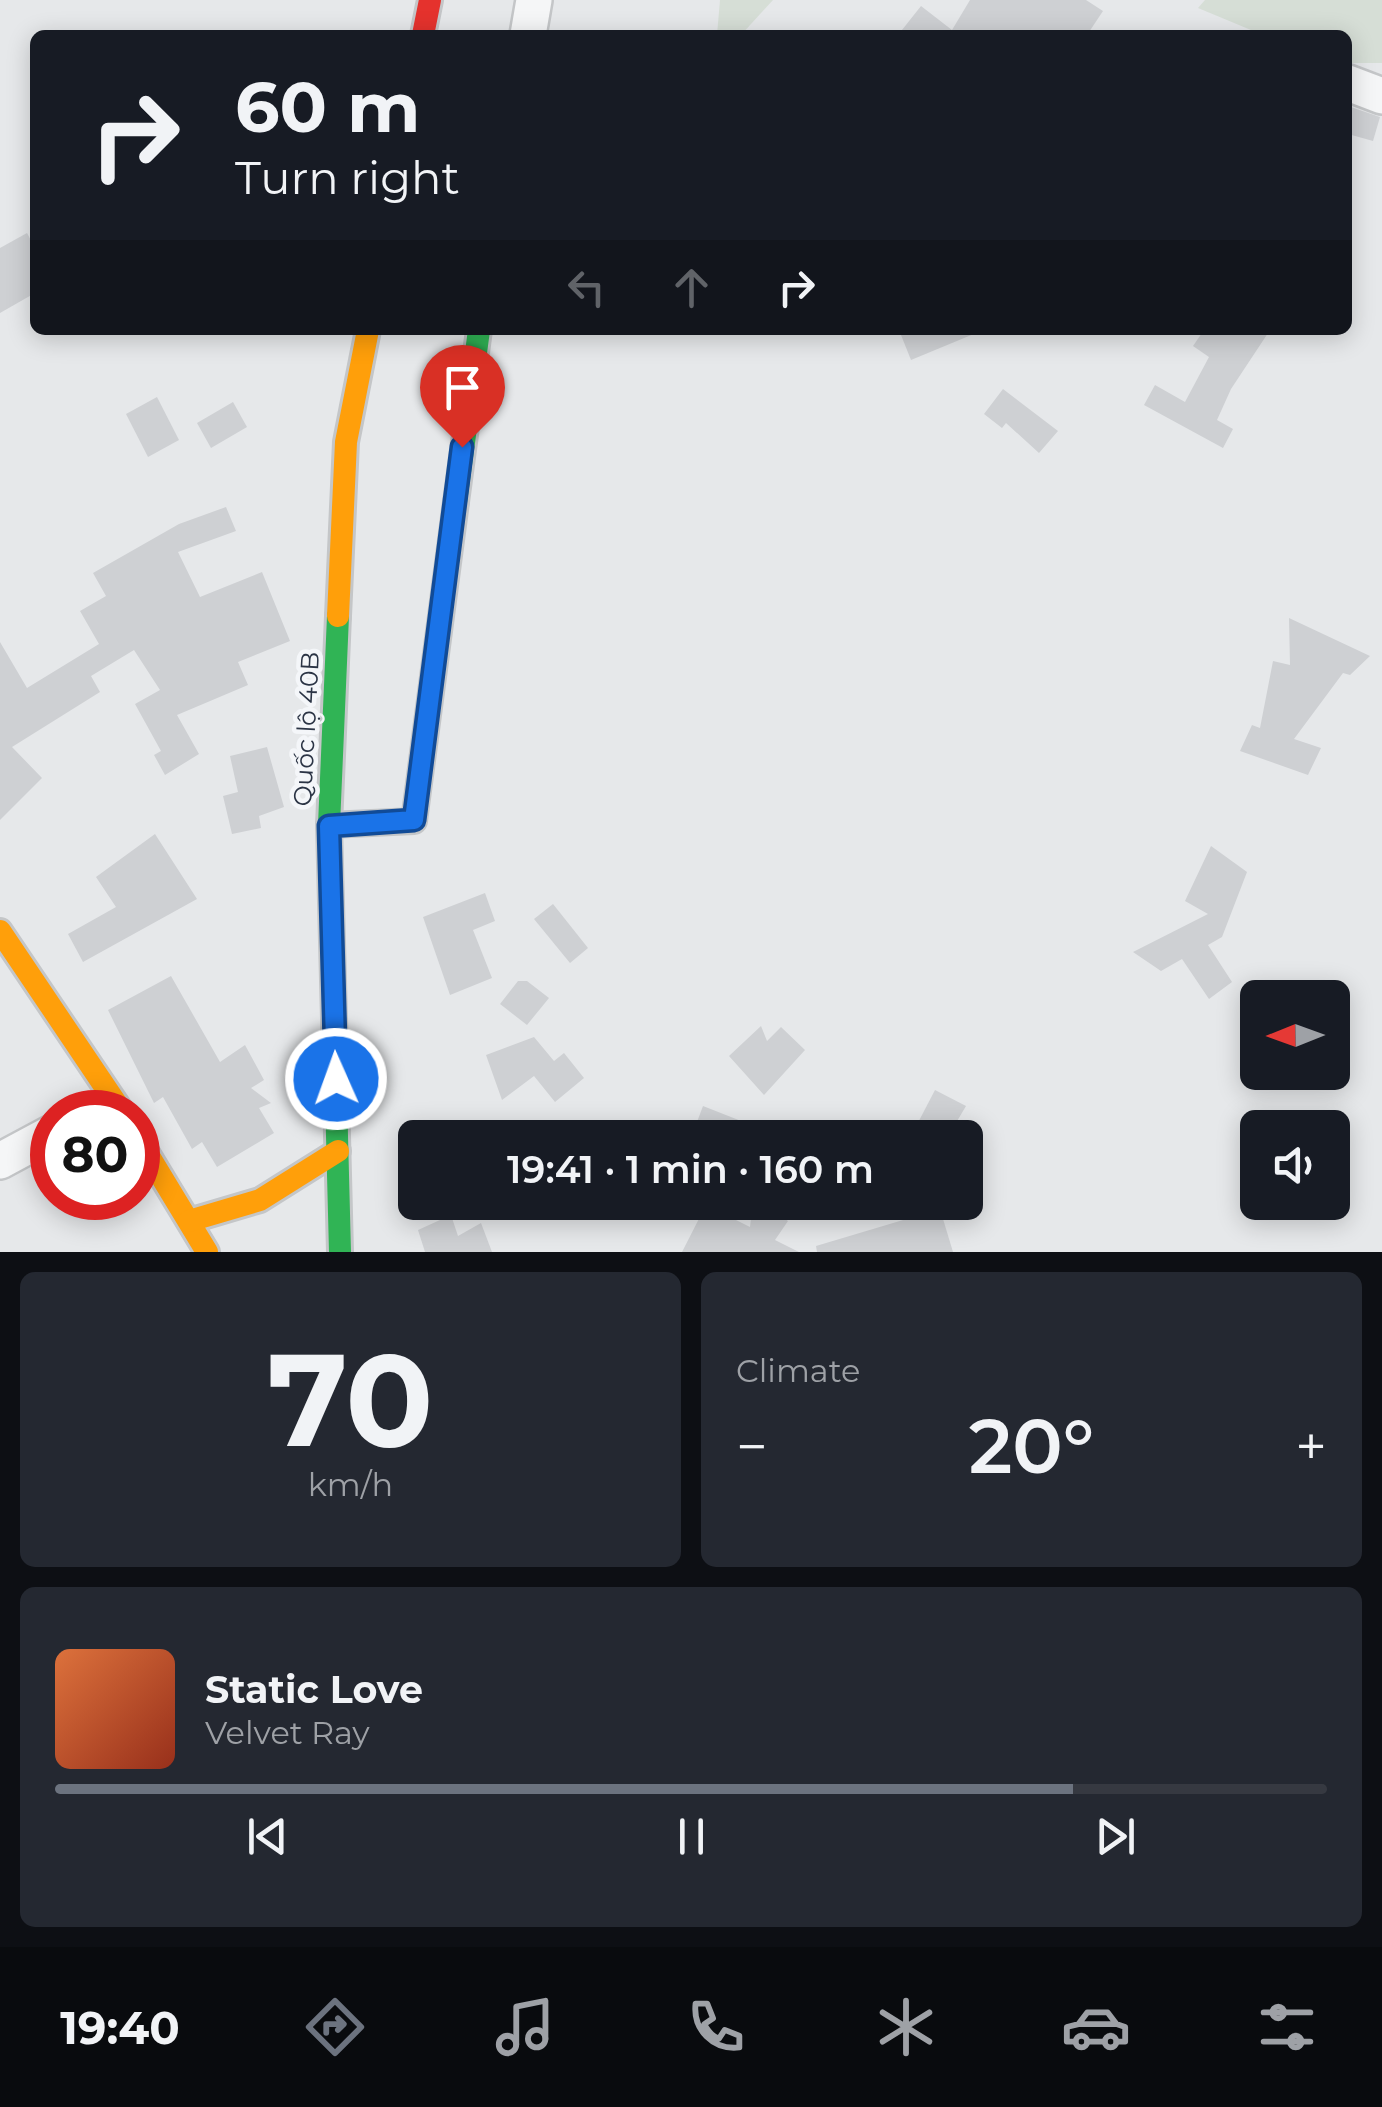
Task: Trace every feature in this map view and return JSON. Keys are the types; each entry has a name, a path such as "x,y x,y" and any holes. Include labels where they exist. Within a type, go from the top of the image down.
{"main road":[{"path":"424,30 430,0"},
{"name":"Quốc lộ 40B","path":"340,1252 329,826 346,442 367,335"},
{"path":"329,826 414,820 478,335"},
{"path":"0,931 97,1090"},
{"path":"190,1221 260,1200 338,1152"},
{"path":"160,1173 206,1252"}],"street":[{"path":"529,30 534,0"},
{"path":"1352,85 1382,96"},
{"path":"0,1161 30,1144"}],"shaded area":[{"path":"720,0 773,0 746,30 717,30"},
{"path":"1205,0 1382,0 1382,63 1352,63 1352,30 1251,30 1198,8"}],"building":[{"path":"970,0 1086,0 1103,11 1090,30 952,30"},
{"path":"921,6 952,30 902,30"},
{"path":"1352,107 1380,117 1373,141 1352,135"},
{"path":"27,233 30,239 30,296 0,313 0,248"},
{"path":"901,335 971,335 911,360"},
{"path":"1201,335 1267,335 1231,389 1217,420 1233,429 1223,448 1144,405 1155,385 1185,402 1209,357 1193,346"},
{"path":"1003,389 1058,431 1039,453 1006,423 1002,428 984,414"},
{"path":"157,397 179,440 148,457 126,414"},
{"path":"233,402 247,427 211,448 197,423"},
{"path":"226,507 236,531 178,552 200,597 262,572 290,641 238,662 248,685 177,715 199,754 165,775 154,755 161,751 135,704 160,690 134,650 91,676 100,692 12,747 42,778 0,820 0,642 27,688 99,644 80,611 106,596 93,573 179,524"},
{"path":"1289,618 1370,656 1350,675 1343,673 1294,739 1321,748 1308,775 1240,751 1252,725 1260,728 1273,661 1290,665"},
{"path":"267,747 284,807 259,816 261,828 232,834 223,796 238,792 230,756"},
{"path":"155,834 197,899 83,962 68,934 116,907 96,877"},
{"path":"1211,846 1247,872 1222,937 1208,945 1232,982 1209,999 1182,959 1161,971 1133,952 1208,914 1185,901"},
{"path":"485,893 495,921 473,930 492,978 450,995 423,917"},
{"path":"553,904 588,948 570,963 534,919"},
{"path":"171,976 220,1062 245,1045 264,1080 251,1088 271,1103 259,1108 274,1133 217,1167 202,1142 192,1149 163,1097 160,1099 160,1090 148,1090 108,1010"},
{"path":"518,981 527,981 549,998 527,1025 500,1004"},
{"path":"761,1026 767,1041 781,1027 805,1050 764,1095 729,1056"},
{"path":"534,1037 554,1061 564,1053 584,1078 555,1102 534,1076 502,1100 486,1055"},
{"path":"935,1090 966,1106 958,1120 919,1120"},
{"path":"703,1106 738,1120 698,1120"},
{"path":"440,1220 453,1220 458,1236 481,1223 492,1252 425,1252 418,1230"},
{"path":"698,1220 736,1220 750,1227 751,1220 787,1220 775,1240 799,1252 682,1252"},
{"path":"903,1220 943,1220 953,1252 817,1252 816,1246"}],"traffic: fast":[{"path":"456,502 478,335"},
{"path":"338,616 329,825 340,1252"}],"traffic: slow":[{"path":"338,616 346,442 367,335"},
{"path":"329,825 414,821 456,502"},
{"path":"0,931 107,1090"},
{"path":"189,1221 260,1200 338,1151"},
{"path":"160,1174 207,1252"}],"traffic: jam":[{"path":"424,30 430,0"}],"route":[{"path":"336,1079 329,826 414,820 462,447"}]}
